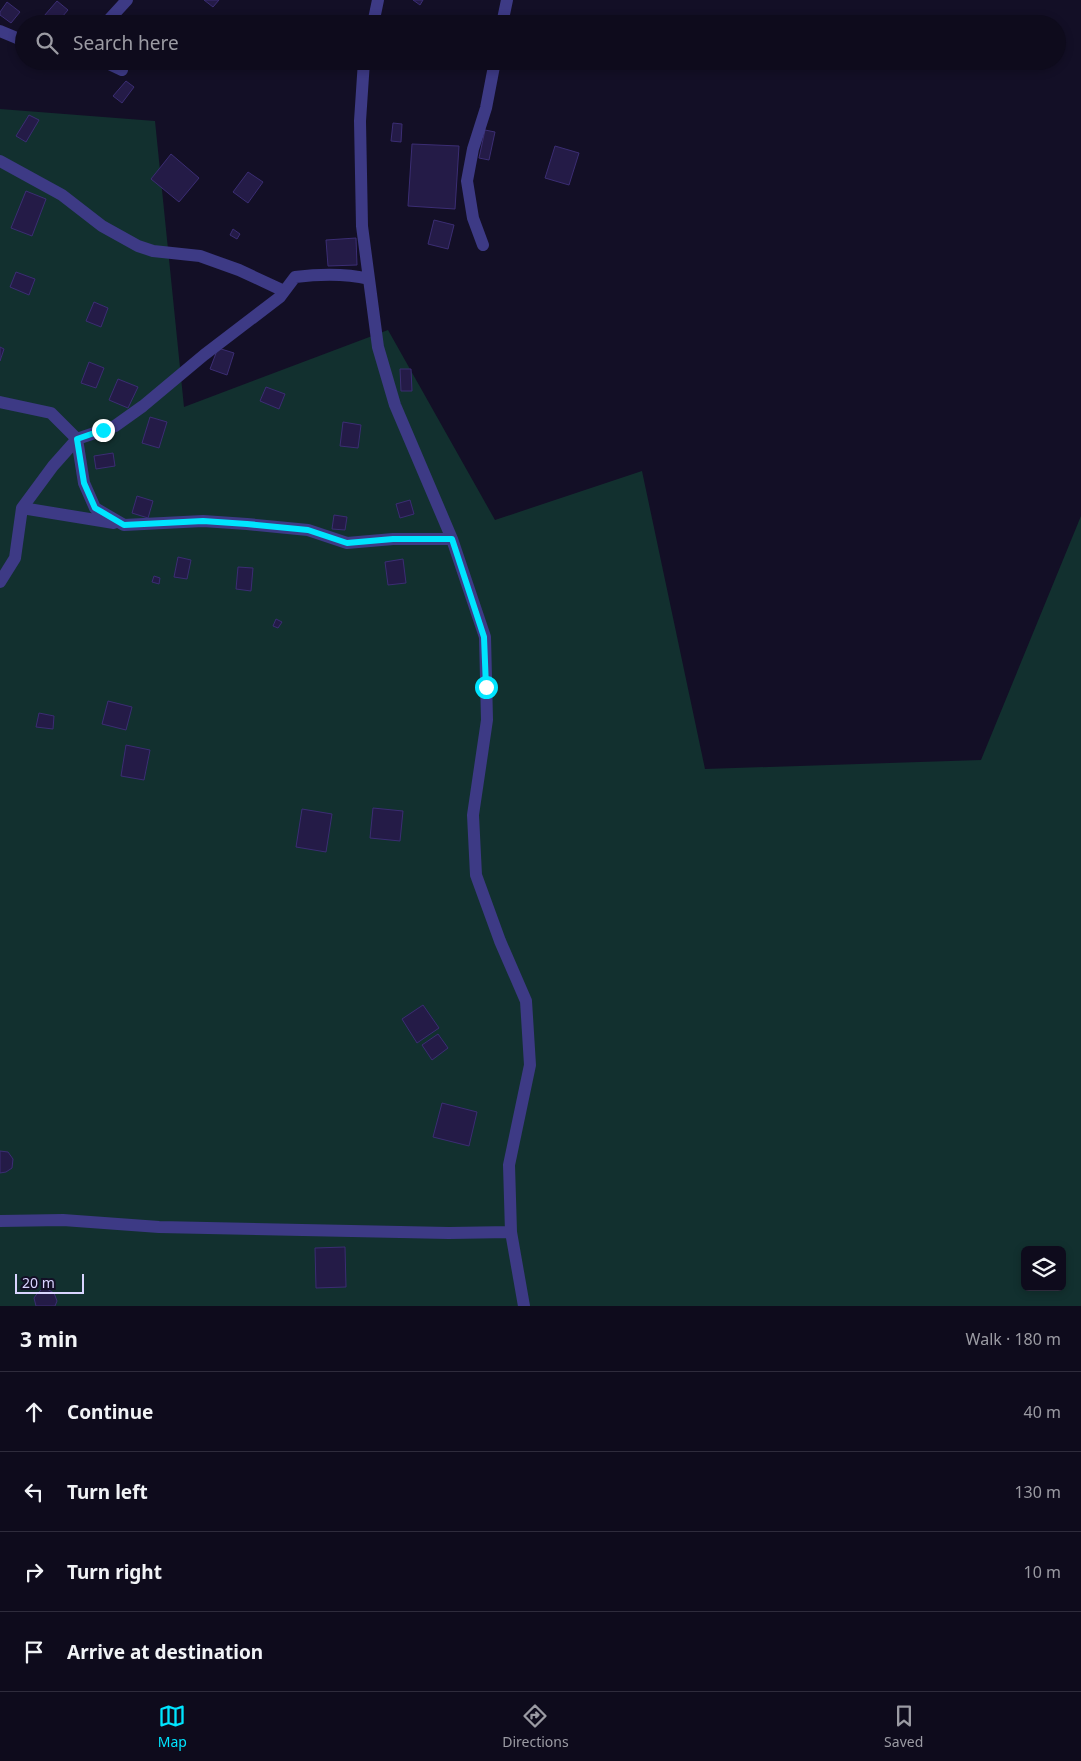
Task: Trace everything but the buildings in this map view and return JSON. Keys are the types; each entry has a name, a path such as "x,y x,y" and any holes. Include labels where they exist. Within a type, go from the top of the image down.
{"street":[{"path":"113,15 127,0"},
{"path":"374,15 378,0"},
{"path":"504,15 507,0"},
{"path":"0,31 15,37"},
{"path":"363,70 360,121 362,226 378,347 395,405 452,539 484,637 487,720 473,815 476,875 500,941 526,1001 530,1065 509,1165 511,1232 524,1306"},
{"path":"482,245 473,218 467,181 473,149 486,108 493,70"},
{"path":"0,161 62,195 102,226 138,246 154,251 200,256 239,270 284,292"},
{"path":"0,582 15,558 22,508 53,466 77,439 115,426 143,406 204,355 280,298 295,277 327,274 353,275 369,279"},
{"path":"0,402 51,413 77,439 84,483 95,508 124,525"},
{"path":"22,508 124,525 203,521 308,530 347,543 393,539 452,539"},
{"path":"0,1221 63,1220 159,1227 449,1233 511,1232"}],"green space":[{"path":"0,109 155,121 184,407 388,330 495,520 642,471 705,769 981,760 1081,516 1081,1306 0,1306"}],"route":[{"path":"103,430 77,439 84,483 95,508 124,525 203,521 247,524 308,530 347,543 393,539 452,539 484,637 486,687"}]}
